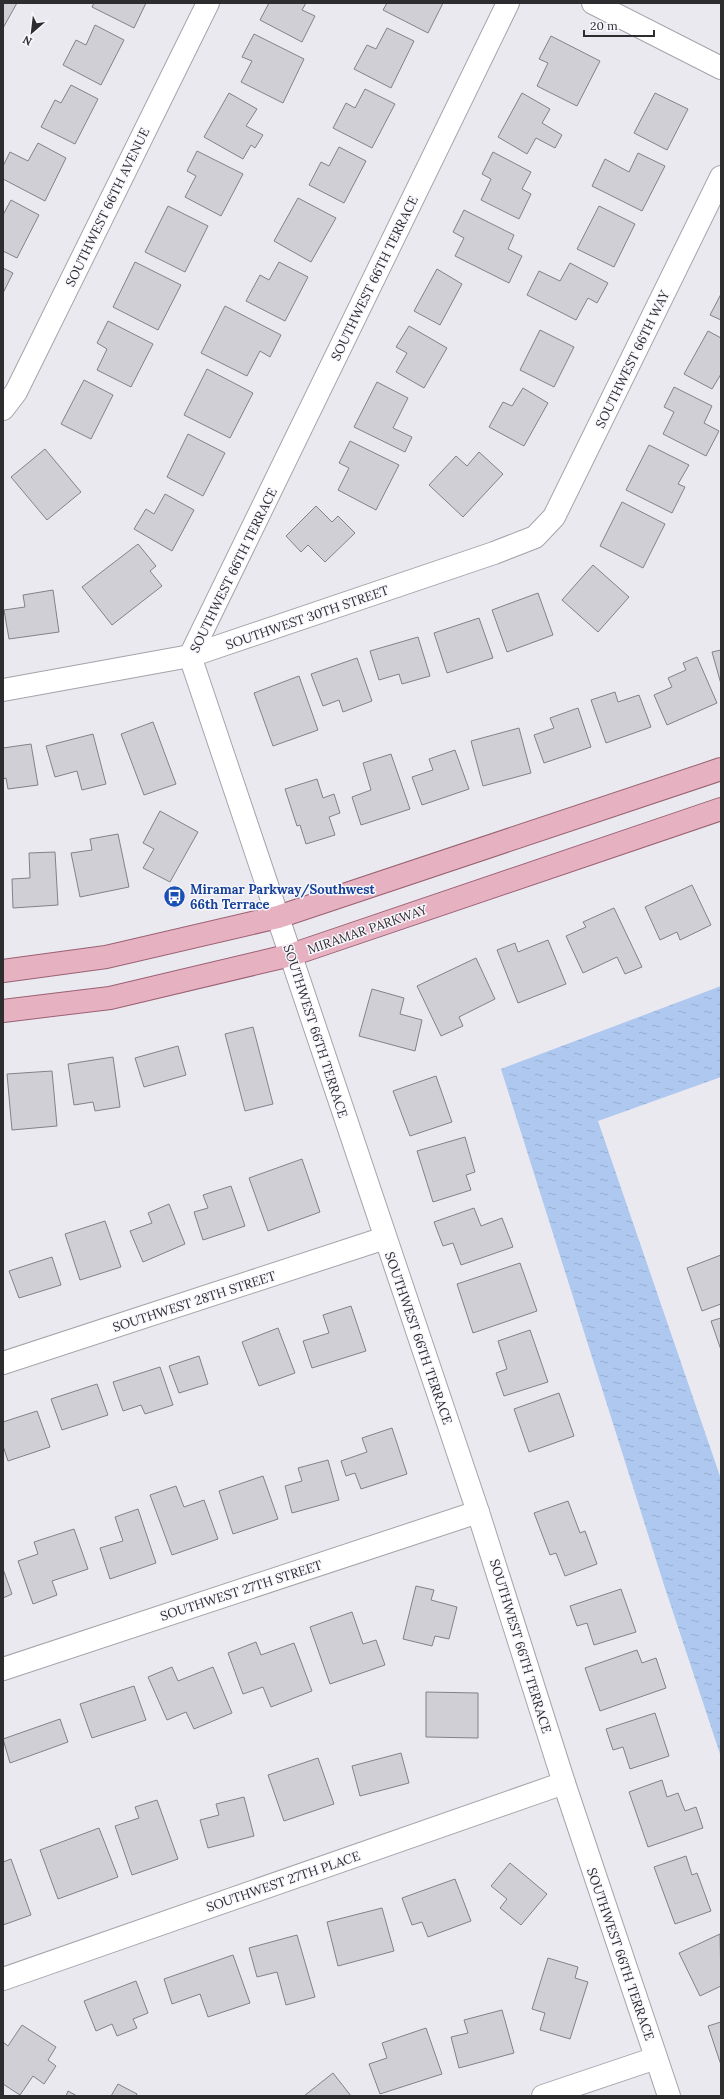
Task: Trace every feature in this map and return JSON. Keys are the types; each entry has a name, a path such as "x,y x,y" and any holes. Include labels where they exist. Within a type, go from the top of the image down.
{"main road":[{"path":"3,971 106,957 278,916 721,768"},
{"name":"MIRAMAR PARKWAY","path":"3,1011 110,998 291,955 721,809"}],"street":[{"name":"SOUTHWEST 66TH AVENUE","path":"3,409 16,392 208,3"},
{"name":"SOUTHWEST 66TH TERRACE","path":"508,3 190,656 478,1512 564,1783 669,2096"},
{"path":"593,3 721,68"},
{"name":"SOUTHWEST 66TH WAY","path":"536,537 554,517 721,177"},
{"name":"SOUTHWEST 30TH STREET","path":"3,690 190,656 494,554 536,537"},
{"name":"SOUTHWEST 28TH STREET","path":"3,1363 385,1238"},
{"name":"SOUTHWEST 27TH STREET","path":"3,1669 478,1512"},
{"name":"SOUTHWEST 27TH PLACE","path":"3,1978 564,1783"},
{"path":"543,2096 656,2058"}],"water":[{"path":"721,986 721,1077 598,1121 721,1479 721,1757 664,1585 501,1069"}],"building":[{"path":"3,3 17,3 3,28"},
{"path":"94,3 146,3 134,28 92,7"},
{"path":"269,3 306,3 302,10 315,16 302,42 260,20"},
{"path":"387,3 443,3 428,33 383,10"},
{"path":"95,25 124,40 101,85 63,65 76,40 86,45"},
{"path":"387,28 414,41 391,88 354,69 367,45 376,49"},
{"path":"254,34 304,59 283,103 241,82 252,61 242,57"},
{"path":"551,36 600,61 577,106 537,86 548,63 539,59"},
{"path":"71,85 98,99 75,144 41,127 55,100 61,103"},
{"path":"365,89 395,104 372,148 333,128 346,103 355,108"},
{"path":"229,93 257,109 246,126 263,135 255,148 251,145 243,159 204,137"},
{"path":"522,93 550,109 542,123 562,135 555,148 536,138 527,154 498,137"},
{"path":"655,93 688,109 667,150 634,133"},
{"path":"38,143 66,158 45,201 3,179 3,166 10,152 28,161"},
{"path":"339,147 366,161 344,203 309,185 321,162 329,166"},
{"path":"197,151 243,174 221,216 185,197 196,176 187,171"},
{"path":"493,152 531,172 522,189 531,194 519,219 481,200 491,179 482,174"},
{"path":"638,153 665,166 642,211 592,186 605,159 629,172"},
{"path":"298,198 336,218 311,262 274,241"},
{"path":"11,200 39,215 17,258 3,251 3,215"},
{"path":"168,206 208,226 185,272 145,252"},
{"path":"599,206 635,224 614,267 577,249"},
{"path":"464,210 514,235 508,249 522,256 509,283 455,256 464,238 453,232"},
{"path":"135,262 181,285 158,330 113,307"},
{"path":"279,262 308,277 285,321 246,301 260,275 269,280"},
{"path":"570,263 608,283 597,303 588,298 576,320 527,295 539,271 560,281"},
{"path":"3,268 13,273 3,293"},
{"path":"437,269 462,284 440,325 414,311"},
{"path":"721,294 721,320 710,315"},
{"path":"225,306 281,335 270,357 260,351 247,376 201,353"},
{"path":"108,321 153,344 131,387 97,370 107,349 97,343"},
{"path":"409,326 447,348 424,388 396,372 407,353 396,347"},
{"path":"540,330 574,347 554,387 520,370"},
{"path":"708,331 721,338 721,374 712,389 684,374"},
{"path":"207,369 253,393 230,438 184,415"},
{"path":"84,380 113,395 91,439 61,424"},
{"path":"377,382 408,398 393,428 412,437 405,452 354,427"},
{"path":"674,387 712,406 704,423 719,431 706,456 663,434 674,412 664,407"},
{"path":"523,388 548,403 524,446 489,427 503,402 512,406"},
{"path":"188,434 225,453 203,496 167,477"},
{"path":"350,441 399,465 376,510 338,490 349,468 339,463"},
{"path":"649,445 689,465 678,484 685,487 672,513 626,490"},
{"path":"45,449 81,492 47,520 11,477"},
{"path":"479,452 503,474 463,517 429,485 456,456 467,466"},
{"path":"165,494 194,510 172,551 134,529 146,509 154,514"},
{"path":"622,502 665,524 643,568 600,546"},
{"path":"316,506 332,522 338,516 355,533 325,562 308,545 301,552 286,536"},
{"path":"138,544 156,566 150,571 162,586 112,625 82,587"},
{"path":"593,565 629,597 598,632 562,600"},
{"path":"53,590 59,632 9,639 4,610 25,607 23,595"},
{"path":"538,593 553,635 507,652 492,610"},
{"path":"479,618 493,658 447,673 434,633"},
{"path":"418,637 430,676 402,684 399,674 379,680 370,651"},
{"path":"721,650 721,684 712,652"},
{"path":"697,657 717,703 667,725 654,695 672,687 668,678 686,670 683,663"},
{"path":"357,658 372,701 343,712 339,700 323,706 311,674"},
{"path":"299,676 318,730 273,746 254,693"},
{"path":"615,692 618,702 639,695 651,727 606,743 591,700"},
{"path":"578,708 591,747 544,763 534,735 554,728 550,718"},
{"path":"153,722 176,784 144,795 121,734"},
{"path":"519,728 531,773 483,786 471,741"},
{"path":"93,734 106,784 82,790 77,771 55,777 46,746"},
{"path":"31,744 38,785 8,789 6,778 3,779 3,748"},
{"path":"455,750 469,789 422,805 412,777 433,770 429,759"},
{"path":"391,754 410,809 361,825 352,797 371,790 363,763"},
{"path":"317,779 323,798 334,794 340,813 329,817 335,835 306,844 300,825 297,826 285,789"},
{"path":"160,811 198,832 170,882 143,868 154,849 143,843"},
{"path":"118,834 129,887 80,897 71,853 92,850 90,839"},
{"path":"55,852 58,905 13,908 12,879 30,878 29,853"},
{"path":"692,885 711,925 680,940 677,932 660,940 645,907"},
{"path":"614,908 642,967 625,974 617,957 583,973 566,936 586,927 583,922"},
{"path":"548,940 566,984 518,1003 497,950 515,943 518,952"},
{"path":"476,958 495,999 459,1017 463,1026 441,1036 417,986"},
{"path":"372,989 404,998 400,1014 422,1020 415,1051 359,1036"},
{"path":"253,1027 273,1104 245,1111 225,1034"},
{"path":"178,1046 186,1075 144,1087 135,1058"},
{"path":"113,1057 120,1107 95,1111 93,1102 74,1105 68,1064"},
{"path":"52,1071 57,1126 12,1130 7,1074"},
{"path":"436,1076 452,1122 410,1136 393,1091"},
{"path":"465,1137 475,1172 466,1175 471,1190 433,1202 417,1151"},
{"path":"302,1159 320,1212 268,1231 249,1178"},
{"path":"231,1186 245,1226 203,1240 194,1212 208,1208 203,1195"},
{"path":"169,1204 185,1244 143,1262 130,1231 152,1223 148,1213"},
{"path":"474,1208 481,1226 502,1218 513,1247 461,1265 453,1243 443,1246 434,1222"},
{"path":"105,1221 121,1267 80,1280 65,1234"},
{"path":"721,1255 721,1304 702,1311 687,1268"},
{"path":"52,1257 61,1285 19,1298 9,1271"},
{"path":"520,1263 537,1311 473,1333 457,1284"},
{"path":"351,1306 366,1351 312,1368 303,1341 329,1333 323,1315"},
{"path":"721,1318 721,1350 711,1321"},
{"path":"278,1328 295,1373 259,1386 242,1342"},
{"path":"530,1330 548,1382 504,1396 496,1373 507,1369 498,1341"},
{"path":"199,1356 208,1384 179,1393 169,1366"},
{"path":"160,1367 173,1405 145,1414 141,1405 123,1411 113,1382"},
{"path":"97,1384 108,1415 62,1430 51,1399"},
{"path":"559,1393 574,1436 529,1452 514,1409"},
{"path":"37,1411 50,1447 8,1461 3,1446 3,1422"},
{"path":"392,1428 407,1474 361,1489 355,1473 346,1476 341,1461 367,1452 362,1438"},
{"path":"328,1460 339,1500 292,1513 285,1486 302,1481 298,1468"},
{"path":"263,1476 278,1519 233,1534 219,1491"},
{"path":"176,1486 184,1507 204,1500 218,1539 172,1555 150,1495"},
{"path":"568,1501 580,1533 585,1531 597,1564 565,1576 556,1553 550,1555 534,1513"},
{"path":"138,1509 156,1563 110,1579 100,1548 123,1541 115,1517"},
{"path":"74,1529 88,1569 52,1581 57,1595 33,1604 18,1561 38,1554 34,1542"},
{"path":"3,1569 12,1594 3,1598"},
{"path":"416,1586 434,1590 431,1600 457,1607 449,1639 435,1636 432,1646 403,1639"},
{"path":"621,1589 636,1632 594,1645 587,1623 577,1626 570,1606"},
{"path":"352,1612 363,1644 376,1640 385,1665 330,1684 310,1627"},
{"path":"256,1642 261,1655 294,1643 312,1691 271,1707 263,1687 243,1694 228,1653"},
{"path":"637,1650 642,1663 656,1658 666,1688 600,1711 585,1668"},
{"path":"172,1667 178,1681 213,1667 232,1713 194,1729 186,1712 167,1720 148,1677"},
{"path":"134,1686 146,1720 92,1738 80,1704"},
{"path":"426,1692 478,1693 478,1738 426,1737"},
{"path":"655,1713 669,1756 630,1769 623,1747 613,1750 606,1729"},
{"path":"60,1719 68,1742 10,1763 3,1739"},
{"path":"401,1753 409,1783 360,1796 352,1766"},
{"path":"318,1758 334,1804 284,1821 268,1775"},
{"path":"662,1780 667,1797 678,1793 685,1811 696,1807 703,1828 648,1847 629,1792"},
{"path":"244,1797 254,1836 208,1848 200,1820 219,1815 216,1804"},
{"path":"157,1800 178,1859 132,1875 115,1826 139,1818 135,1807"},
{"path":"99,1828 118,1877 58,1899 40,1850"},
{"path":"686,1856 692,1875 697,1873 711,1911 675,1924 654,1867"},
{"path":"11,1859 31,1915 3,1925 3,1862"},
{"path":"510,1863 547,1894 521,1925 500,1908 507,1899 491,1886"},
{"path":"455,1879 471,1921 428,1937 422,1922 412,1925 402,1898"},
{"path":"382,1908 394,1951 338,1966 327,1922"},
{"path":"720,1934 721,1986 700,1996 679,1953"},
{"path":"297,1935 315,1997 286,2005 277,1972 257,1977 249,1948"},
{"path":"233,1955 250,2003 208,2017 200,1994 172,2004 164,1979"},
{"path":"548,1958 578,1967 575,1978 588,1982 570,2039 540,2030 545,2013 532,2009"},
{"path":"136,1981 148,2013 133,2019 137,2028 117,2036 112,2024 96,2031 84,2001"},
{"path":"502,2010 514,2053 459,2068 451,2037 468,2033 464,2020"},
{"path":"721,2022 721,2065 708,2026"},
{"path":"22,2025 56,2047 48,2060 56,2066 44,2084 33,2076 20,2095 3,2084 3,2042 8,2046"},
{"path":"426,2028 442,2074 380,2094 369,2064 387,2058 382,2043"},
{"path":"333,2073 351,2096 304,2096"},
{"path":"118,2084 137,2094 136,2096 111,2096"},
{"path":"68,2091 77,2096 66,2096"}],"place":[{"name":"Miramar Parkway/Southwest 66th Terrace","path":"175,896"}]}
